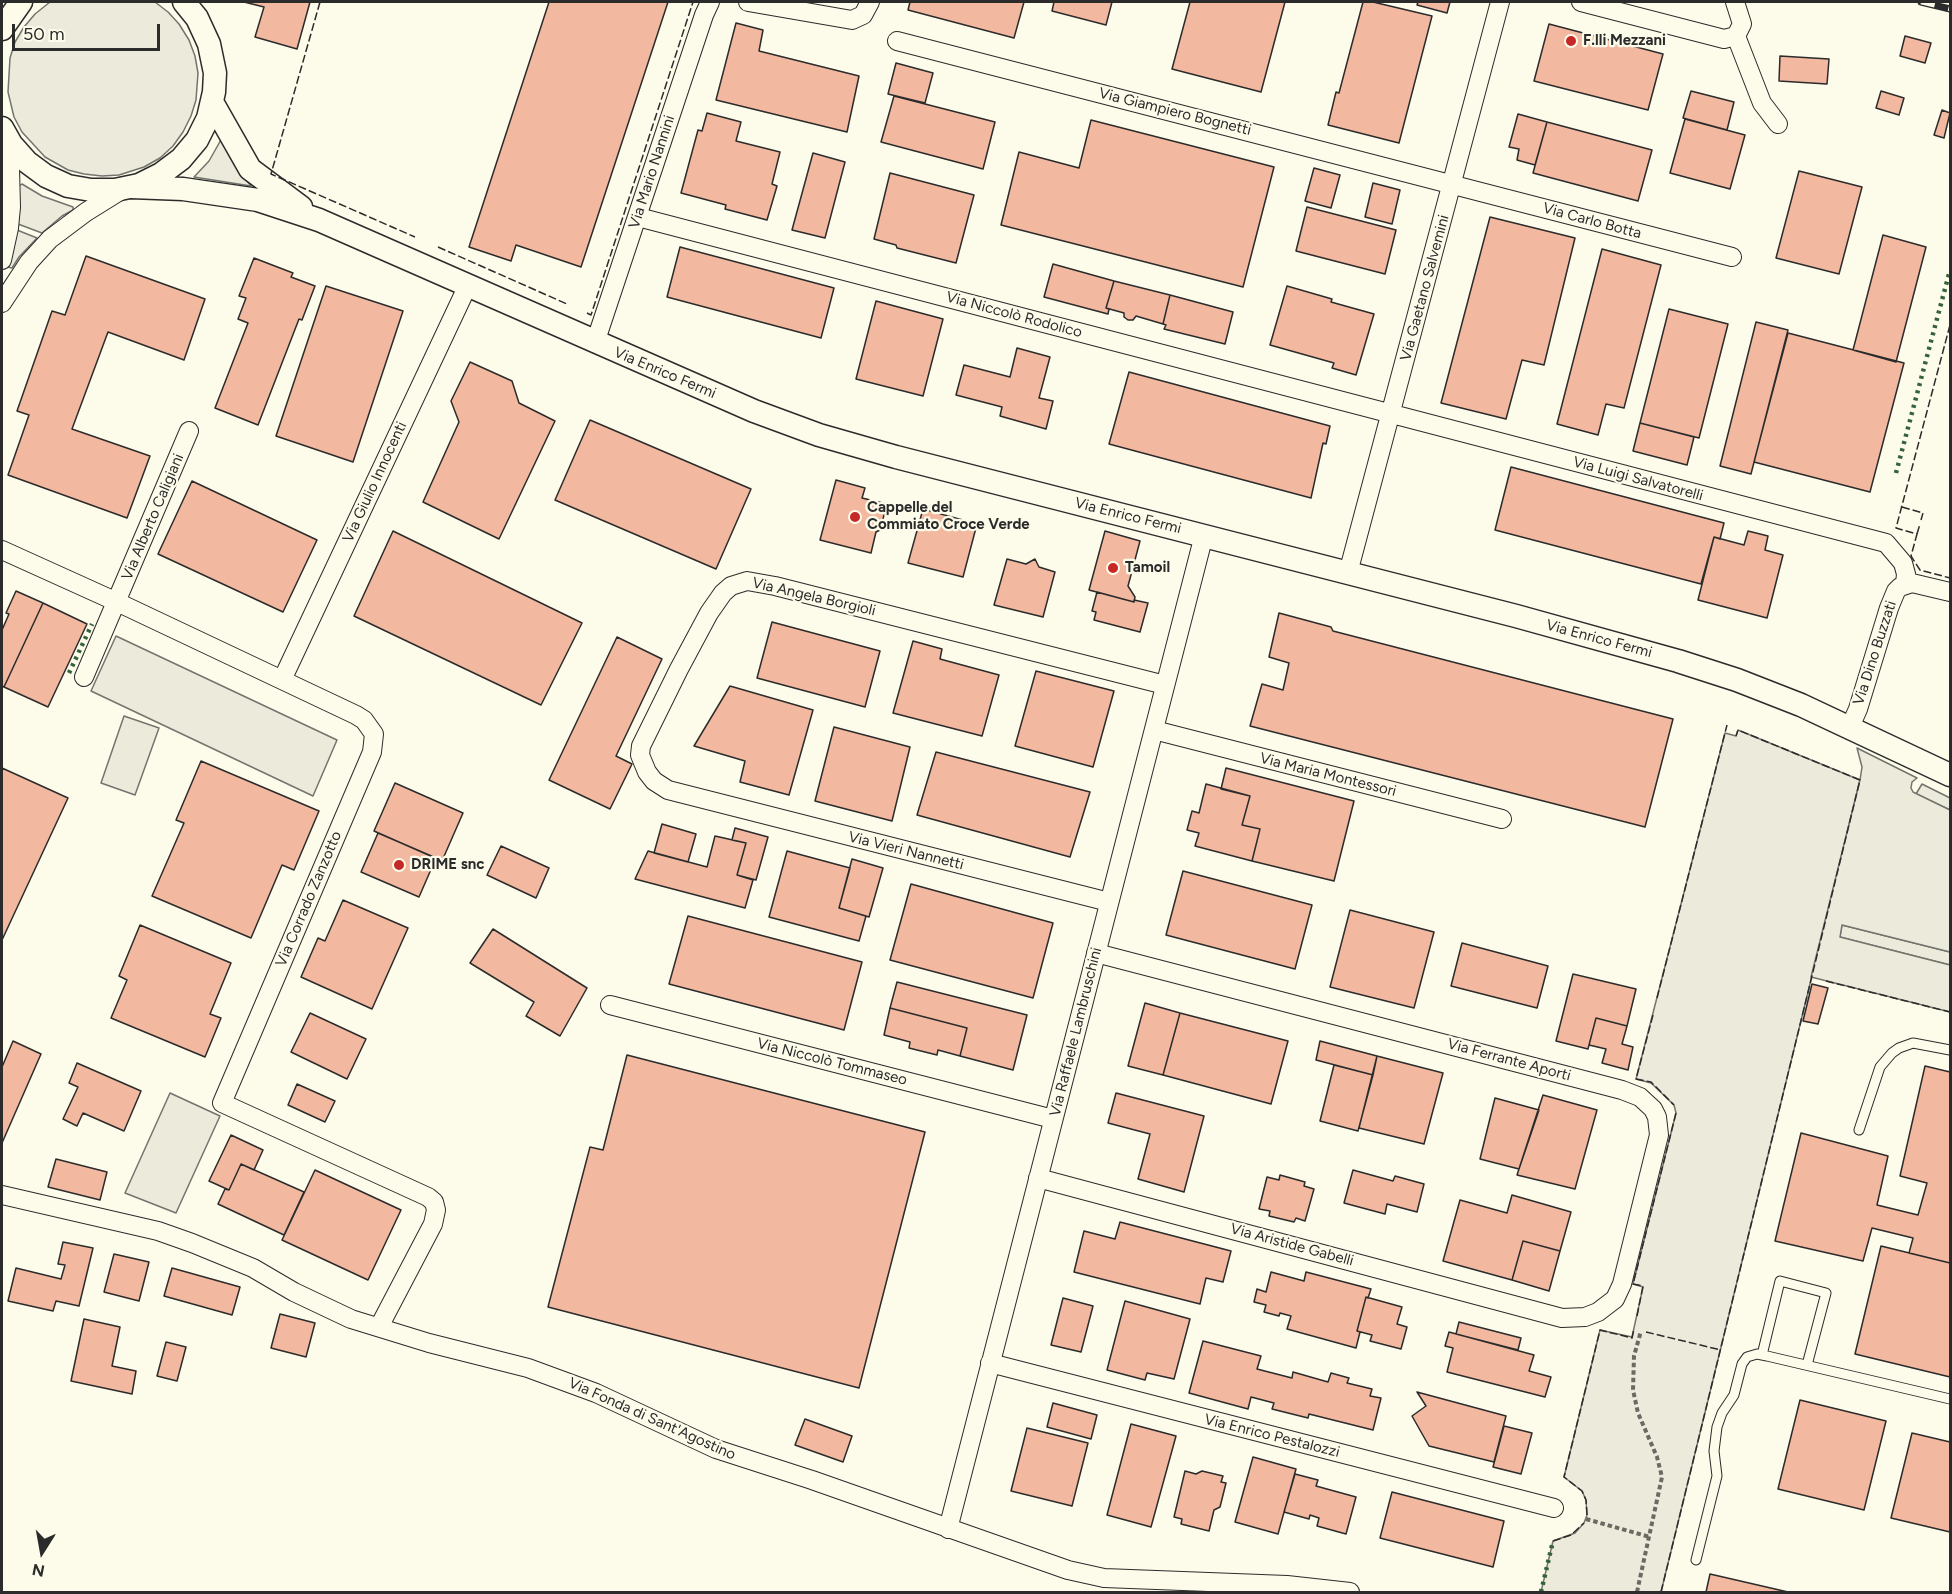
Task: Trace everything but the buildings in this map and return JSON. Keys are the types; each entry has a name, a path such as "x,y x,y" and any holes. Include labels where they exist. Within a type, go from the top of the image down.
{"street":[{"path":"2,303 29,262 50,239 86,212 127,188 161,174 187,153 201,133 212,102 215,73 209,44 202,26 184,2"},
{"name":"Via Mario Nannini","path":"596,343 700,26 710,2"},
{"path":"748,2 852,20 863,15 870,2"},
{"name":"Via Gaetano Salvemini","path":"1348,573 1500,2"},
{"path":"1581,2 1724,39 1736,36"},
{"path":"1735,2 1742,24 1736,36 1762,103 1778,124"},
{"path":"2,29 13,6"},
{"name":"Via Giampiero Bognetti","path":"897,41 1453,184"},
{"path":"212,102 250,169 319,220"},
{"path":"2,130 16,151 27,162 53,180 84,189 107,191 127,188 183,189 249,198 319,220"},
{"path":"2,130 10,168 11,207 2,260"},
{"name":"Via Carlo Botta","path":"1453,184 1732,258"},
{"name":"Via Niccolò Rodolico","path":"638,217 1391,414"},
{"name":"Via Enrico Fermi","path":"319,220 754,411 819,435 1678,661 1737,680 1850,727 1950,775"},
{"name":"Via Giulio Innocenti","path":"282,680 468,285"},
{"name":"Via Luigi Salvatorelli","path":"1391,414 1886,543"},
{"name":"Via Alberto Caligiani","path":"84,677 189,431"},
{"name":"Via Raffaele Lambruschini","path":"948,1529 1204,535"},
{"name":"Via Dino Buzzati","path":"1886,543 1903,563 1906,574 1905,584"},
{"name":"Via Corrado Zanzotto","path":"2,550 117,602 364,720 374,734 374,742 222,1103 428,1197 434,1202 436,1210 433,1224 379,1328"},
{"name":"Via Angela Borgioli","path":"703,800 668,790 654,782 642,763 641,746 710,613 723,593 747,581 767,584 1165,685"},
{"name":"Via Dino Buzzati","path":"1850,727 1896,591 1905,584 1918,584 1950,592"},
{"name":"Via Maria Montessori","path":"1154,730 1502,819"},
{"name":"Via Vieri Nannetti","path":"703,800 1109,902"},
{"name":"Via Ferrante Aporti","path":"1096,953 1640,1096 1653,1109 1657,1117 1659,1135 1619,1292 1608,1306 1585,1317 1563,1318 1546,1314"},
{"name":"Via Niccolò Tommaseo","path":"610,1005 1053,1119"},
{"name":"Via Aristide Gabelli","path":"1038,1178 1546,1314"},
{"name":"Via Fonda di Sant'Agostino","path":"2,1195 158,1231 192,1242 253,1268 322,1306 351,1319 429,1343 528,1368 596,1393 716,1449 812,1480 1068,1570 1086,1575 1122,1579 1287,1585 1350,1593"},
{"name":"Via Enrico Pestalozzi","path":"990,1364 1554,1508"}],"lane":[{"path":"1859,1130 1880,1067 1892,1053 1913,1043 1950,1050"},
{"path":"1762,1355 1780,1281 1826,1293 1807,1365"},
{"path":"1696,1560 1717,1476 1714,1443 1717,1427 1722,1413 1734,1395 1742,1364 1752,1355 1807,1365 1950,1399"}],"path":[{"path":"1637,1593 1662,1477 1657,1457 1638,1413 1633,1390 1635,1356 1641,1331"},
{"path":"1586,1519 1650,1537"}],"shaded area":[{"path":"50,2 155,2 179,24 195,56 198,73 196,100 183,132 160,158 144,167 119,175 84,174 68,170 45,157 22,132 14,117 8,92 10,58 15,42 24,27"},
{"path":"222,138 235,165 251,186 194,177 209,161"},
{"path":"22,184 42,196 73,207 73,210 42,233 18,224 19,186"},
{"path":"17,230 37,238 12,268 7,267"},
{"path":"116,636 337,740 313,796 91,691"},
{"path":"124,716 159,728 135,795 101,783"},
{"path":"1738,730 1860,780 1661,1592 1541,1592 1553,1541 1575,1533 1584,1523 1587,1515 1586,1500 1582,1491 1564,1477 1600,1330 1632,1337 1643,1287 1633,1284 1676,1113 1674,1105 1651,1083 1636,1079 1725,733 1736,736"},
{"path":"1857,748 1917,778 1912,782 1913,792 1950,810 1950,952 1842,925 1840,937 1950,965 1950,1012 1811,977 1860,780 1862,767"},
{"path":"1922,784 1950,798 1950,810 1916,794"},
{"path":"1842,925 1950,952 1950,965 1840,937"},
{"path":"170,1093 220,1116 176,1213 125,1193"}],"railway":[{"path":"1921,2 1950,9"}],"hedge":[{"path":"1896,473 1950,270"},
{"path":"69,673 92,624"},
{"path":"1541,1592 1553,1541"}],"fence":[{"path":"320,2 271,174 415,237"},
{"path":"587,313 591,315 693,2"},
{"path":"438,247 567,304"},
{"path":"1950,325 1896,528 1917,534 1911,556 1920,570 1950,578"},
{"path":"1902,507 1923,513 1921,520"},
{"path":"1917,534 1920,524"},
{"path":"1657,998 1727,725"},
{"path":"1661,1592 1860,780 1738,730 1736,736"},
{"path":"1826,981 1950,1012"},
{"path":"1653,1015 1636,1079 1651,1082 1674,1105"},
{"path":"1637,1316 1643,1286 1633,1284 1676,1113"},
{"path":"1587,1515 1586,1500 1582,1491 1564,1477 1600,1330 1632,1338 1634,1329"},
{"path":"1646,1332 1721,1350"},
{"path":"1553,1541 1571,1535 1584,1523"}],"place":[{"name":"F.lli Mezzani","path":"1571,41"},
{"name":"Cappelle del Commiato Croce Verde","path":"855,517"},
{"name":"Tamoil","path":"1113,568"},
{"name":"DRIME snc","path":"399,865"}]}
